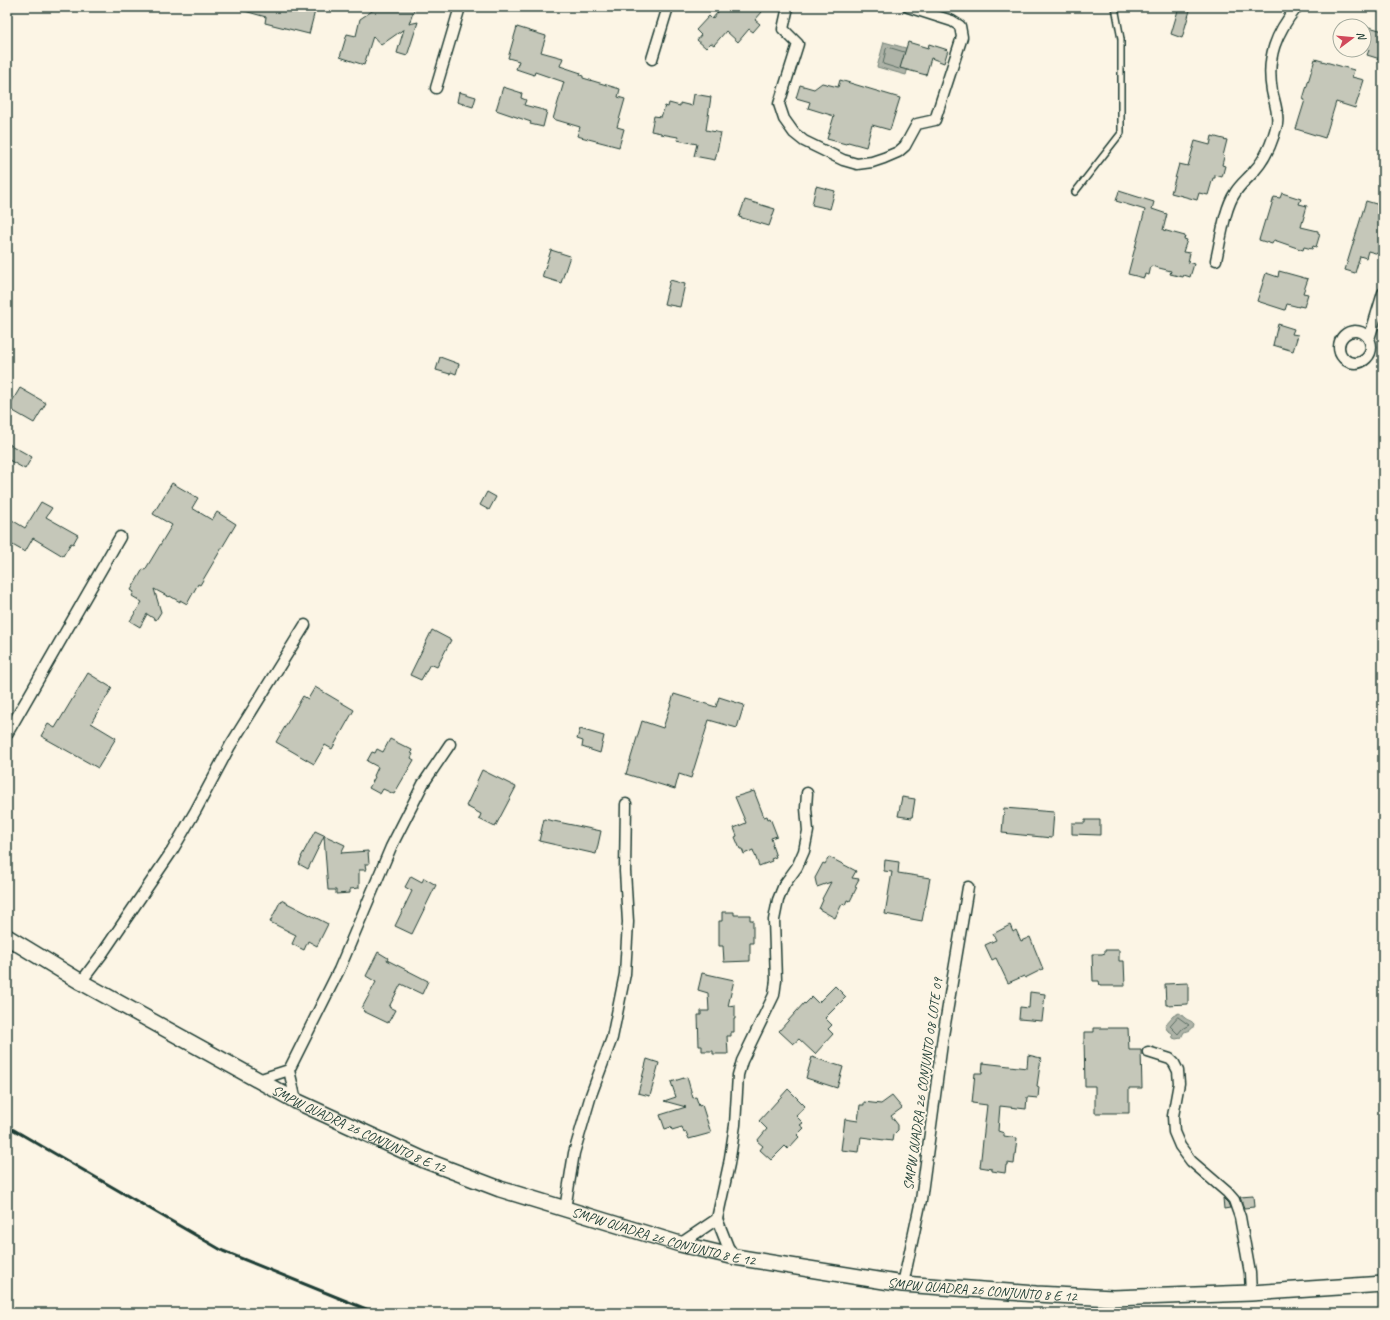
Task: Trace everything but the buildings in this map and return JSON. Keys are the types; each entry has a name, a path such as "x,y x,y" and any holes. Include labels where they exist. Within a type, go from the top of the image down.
{"street":[{"path":"436,88 460,7"},
{"path":"652,59 668,7"},
{"path":"788,7 783,29 798,44 779,104 784,120 794,133 804,142 843,160 857,164 872,162 898,152 905,146 917,124 935,120 962,37 960,26 952,21 908,7"},
{"path":"1216,260 1228,207 1235,192 1263,160 1277,124 1277,113 1270,77 1270,62 1278,37 1285,22 1297,7"},
{"path":"1369,339 1383,293"},
{"path":"7,734 120,537"},
{"path":"81,982 102,954 172,851 230,746 305,625"},
{"path":"296,1102 288,1070 339,970 391,846 423,784 450,744"},
{"path":"735,1257 728,1247 717,1220 729,1164 735,1126 738,1075 742,1061 774,995 776,980 774,920 778,900 784,885 796,867 804,851 808,831 806,808 807,793"},
{"path":"565,1209 574,1153 591,1096 612,1038 625,974 628,922 626,804"},
{"name":"SMPW QUADRA 26 CONJUNTO 08 LOTE 09","path":"903,1284 921,1200 943,1036 968,887"},
{"name":"SMPW QUADRA 26 CONJUNTO 8 E 12","path":"7,938 81,982 296,1102 424,1160 500,1189 680,1244 735,1257 903,1284 1036,1294 1113,1298 1251,1293 1383,1284"},
{"path":"1148,1052 1170,1059 1178,1071 1179,1083 1172,1116 1174,1132 1180,1146 1191,1161 1227,1192 1234,1200 1240,1217 1250,1273 1251,1293"},
{"path":"258,1080 288,1070"},
{"path":"680,1244 717,1220"}],"lane":[{"path":"1075,192 1121,132 1121,39 1115,7"}],"water":[{"path":"884,42 913,50 906,75 877,67"},
{"path":"1179,1013 1194,1024 1192,1029 1184,1032 1181,1038 1176,1039 1173,1038 1172,1033 1167,1030 1165,1025 1173,1016"}],"railway":[{"path":"7,1126 223,1251 376,1313"}]}
